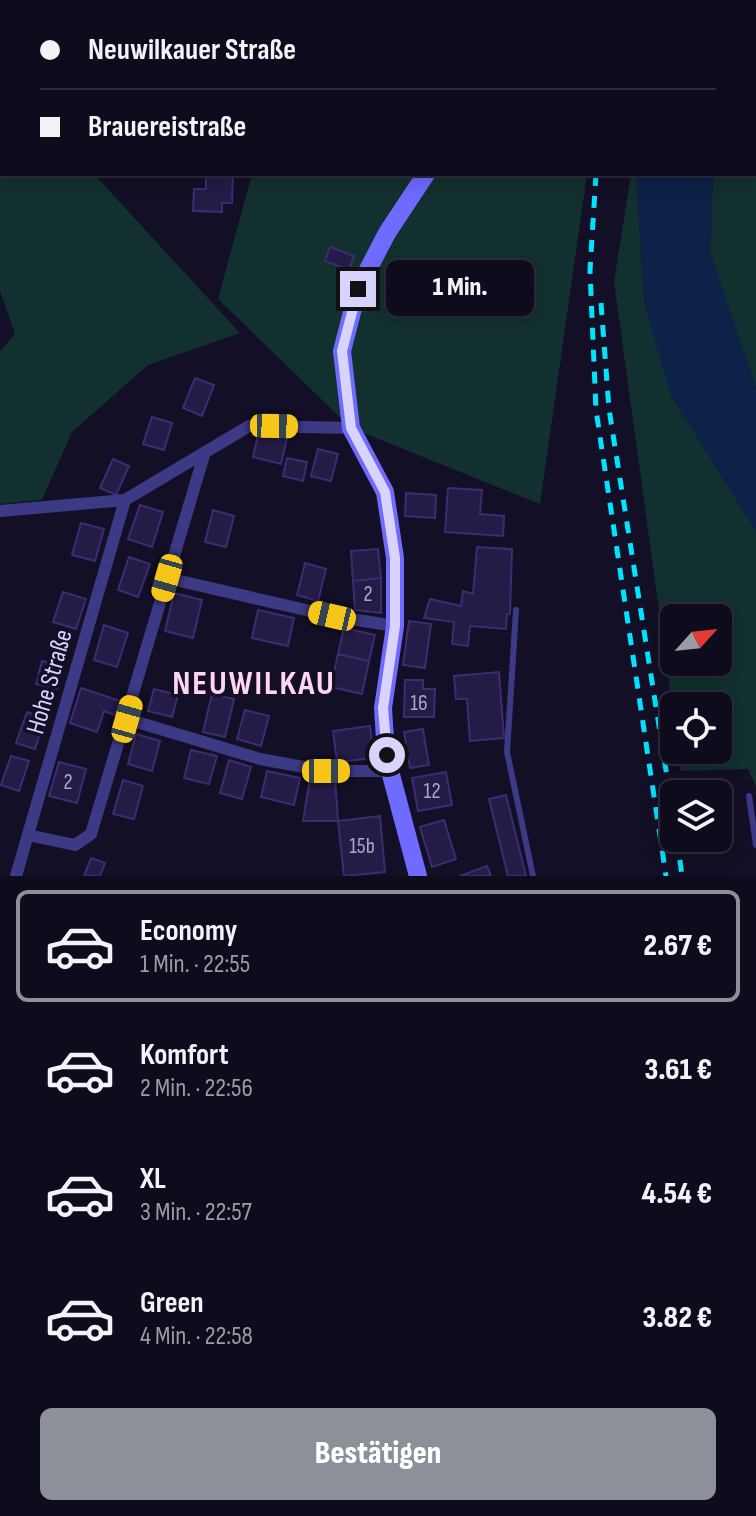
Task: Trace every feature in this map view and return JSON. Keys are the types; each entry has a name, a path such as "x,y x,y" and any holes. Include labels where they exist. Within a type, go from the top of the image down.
{"street":[{"path":"418,876 390,771 383,708 395,626 395,558 385,492 351,428 342,351 358,289 395,220 425,176"},
{"path":"0,511 125,500 249,426 351,428"},
{"path":"28,835 75,845 91,834 205,452"},
{"name":"Hohe Straße","path":"16,876 125,500"},
{"path":"167,578 332,616 395,626"},
{"path":"127,719 260,759 326,771 390,771"}],"lane":[{"path":"516,610 507,752 533,876"},
{"path":"749,796 756,845"}],"green space":[{"path":"0,176 96,176 240,333 148,365 72,432 42,500 0,504 0,351 15,334 0,291"},
{"path":"251,176 587,176 540,504 351,428 218,299"},
{"path":"631,176 636,176 644,301 671,395 756,531 756,787 748,769 681,771 680,764 732,764 732,692 670,692 668,676 732,676 732,604 660,604 660,617 614,282"},
{"path":"713,176 756,176 756,388 710,253"}],"water":[{"path":"636,176 713,176 710,253 756,388 756,531 671,396 644,301"}],"building":[{"path":"206,176 233,176 232,203 222,203 222,212 193,211 194,189 206,189"},
{"path":"330,247 354,256 349,270 325,261"},
{"path":"195,378 214,385 202,416 183,408"},
{"path":"152,417 172,423 164,450 143,444"},
{"path":"259,431 287,438 281,464 253,457"},
{"path":"318,449 338,454 331,481 311,476"},
{"path":"287,458 307,462 303,481 283,476"},
{"path":"113,459 129,466 116,495 100,488"},
{"path":"448,488 482,490 480,514 504,516 503,536 445,532"},
{"path":"406,493 436,495 435,518 405,516"},
{"path":"140,505 163,512 152,547 128,539"},
{"path":"213,510 234,516 226,547 205,542"},
{"path":"81,523 104,529 95,561 72,555"},
{"path":"477,547 512,549 510,614 507,614 506,629 470,626 468,646 452,644 454,622 424,618 430,599 461,606 463,591 473,594"},
{"path":"378,549 381,578 353,581 351,551"},
{"path":"129,557 150,564 138,597 118,590"},
{"path":"305,563 326,569 318,601 297,595"},
{"path":"381,578 381,613 355,610 353,581"},
{"path":"63,592 86,599 76,629 53,622"},
{"path":"174,593 202,600 193,638 165,631"},
{"path":"258,610 294,618 288,646 252,638"},
{"path":"409,621 431,624 425,668 403,665"},
{"path":"104,625 128,633 117,667 94,660"},
{"path":"344,628 375,635 369,661 338,654"},
{"path":"338,654 369,661 362,694 331,687"},
{"path":"42,661 63,666 57,689 36,684"},
{"path":"499,672 504,738 470,741 467,699 456,699 454,676"},
{"path":"405,680 423,680 423,689 435,689 434,717 404,717"},
{"path":"81,688 120,701 115,715 104,711 97,732 70,723"},
{"path":"154,689 178,695 172,717 148,711"},
{"path":"212,694 234,699 225,737 203,732"},
{"path":"245,710 269,716 261,746 237,739"},
{"path":"27,712 45,718 35,749 16,743"},
{"path":"370,726 374,758 337,762 333,731"},
{"path":"423,729 429,765 410,768 404,732"},
{"path":"136,734 160,741 152,771 128,764"},
{"path":"191,750 217,756 209,784 184,778"},
{"path":"11,756 29,761 19,791 1,785"},
{"path":"229,760 251,767 242,799 220,793"},
{"path":"59,762 86,769 77,803 49,796"},
{"path":"267,771 300,778 294,805 261,797"},
{"path":"446,772 452,805 418,811 412,778"},
{"path":"310,778 335,778 338,821 303,821"},
{"path":"123,780 143,786 134,819 113,814"},
{"path":"506,795 526,876 508,876 489,799"},
{"path":"380,816 385,872 344,876 338,821"},
{"path":"444,820 456,859 432,867 420,827"},
{"path":"91,858 105,863 100,876 84,876"},
{"path":"487,866 491,876 460,876"}],"railway":[{"path":"596,176 590,270 596,410 666,876"},
{"path":"601,303 609,409 668,780"},
{"path":"679,852 682,876"}],"district":[{"name":"NEUWILKAU","path":"254,683"}],"route":[{"path":"358,289 342,351 351,428 385,492 395,558 395,626 383,708 387,755"}]}
